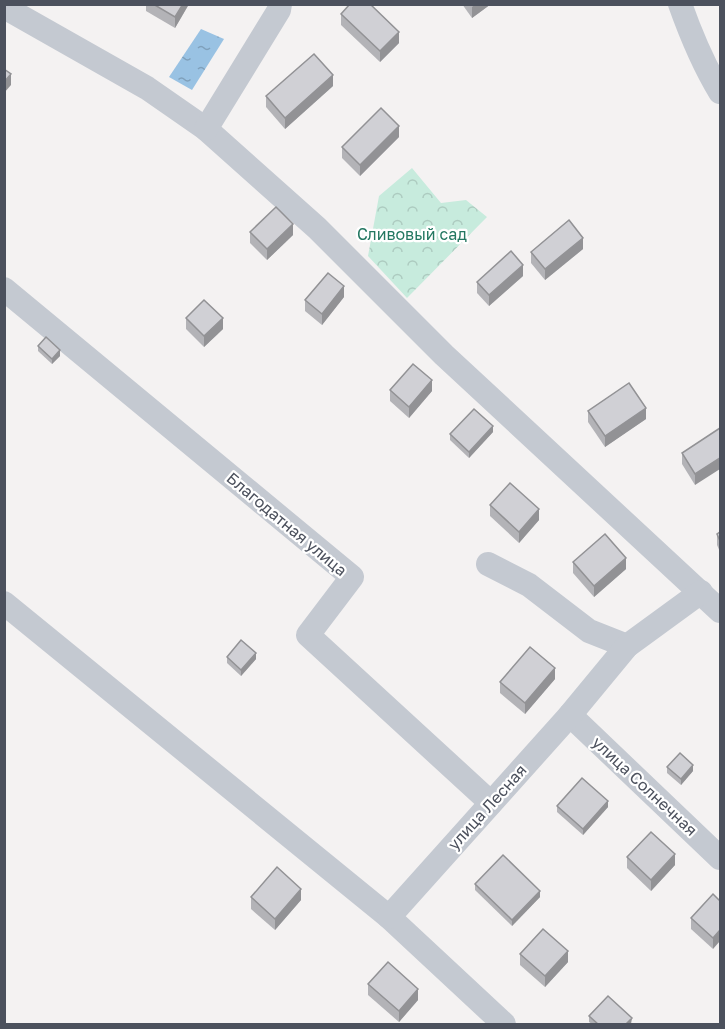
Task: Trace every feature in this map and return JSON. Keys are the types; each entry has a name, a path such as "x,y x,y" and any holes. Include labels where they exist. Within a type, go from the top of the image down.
{"street":[{"path":"206,129 279,10 280,4"},
{"path":"680,4 691,37 720,92"},
{"path":"4,8 147,88 206,129 316,228 444,355 720,611"},
{"name":"Благодатная улица","path":"4,289 352,577 308,635 491,803"},
{"path":"489,564 529,585 589,631 627,646"},
{"name":"улица Лесная","path":"389,917 570,715 627,646 700,592"},
{"path":"4,603 389,917 504,1024"},
{"name":"улица Солнечная","path":"570,715 720,858"}],"green space":[{"name":"Сливовый сад","path":"412,168 441,203 466,200 487,217 407,298 368,256 379,196"}],"water":[{"path":"201,29 224,39 192,90 169,77"}],"building":[{"path":"153,4 183,4 175,17"},
{"path":"350,4 370,4 399,32 380,51 341,14"},
{"path":"314,54 333,75 285,118 266,96"},
{"path":"4,69 11,74 4,82"},
{"path":"381,108 399,126 360,165 342,147"},
{"path":"276,207 293,224 267,249 250,232"},
{"path":"569,220 583,238 545,269 531,252"},
{"path":"511,251 523,265 489,295 477,282"},
{"path":"328,273 344,286 322,314 305,300"},
{"path":"204,300 223,318 204,336 186,318"},
{"path":"46,337 60,350 52,359 38,346"},
{"path":"413,364 432,380 409,407 390,390"},
{"path":"629,383 646,408 605,436 588,411"},
{"path":"474,409 493,426 469,452 450,434"},
{"path":"720,428 720,458 695,474 682,453"},
{"path":"510,483 539,509 519,532 490,505"},
{"path":"605,534 626,558 594,586 573,562"},
{"path":"241,640 256,653 241,670 227,657"},
{"path":"530,647 555,668 525,703 500,682"},
{"path":"680,753 693,765 681,779 667,767"},
{"path":"582,778 608,801 583,829 557,806"},
{"path":"651,832 675,854 651,880 627,857"},
{"path":"503,855 540,891 512,920 475,884"},
{"path":"277,867 301,889 275,919 251,897"},
{"path":"713,894 720,901 720,930 713,938 691,918"},
{"path":"543,929 568,951 545,976 520,954"},
{"path":"388,962 418,989 399,1011 368,984"},
{"path":"608,996 632,1018 626,1024 598,1024 589,1016"}]}
